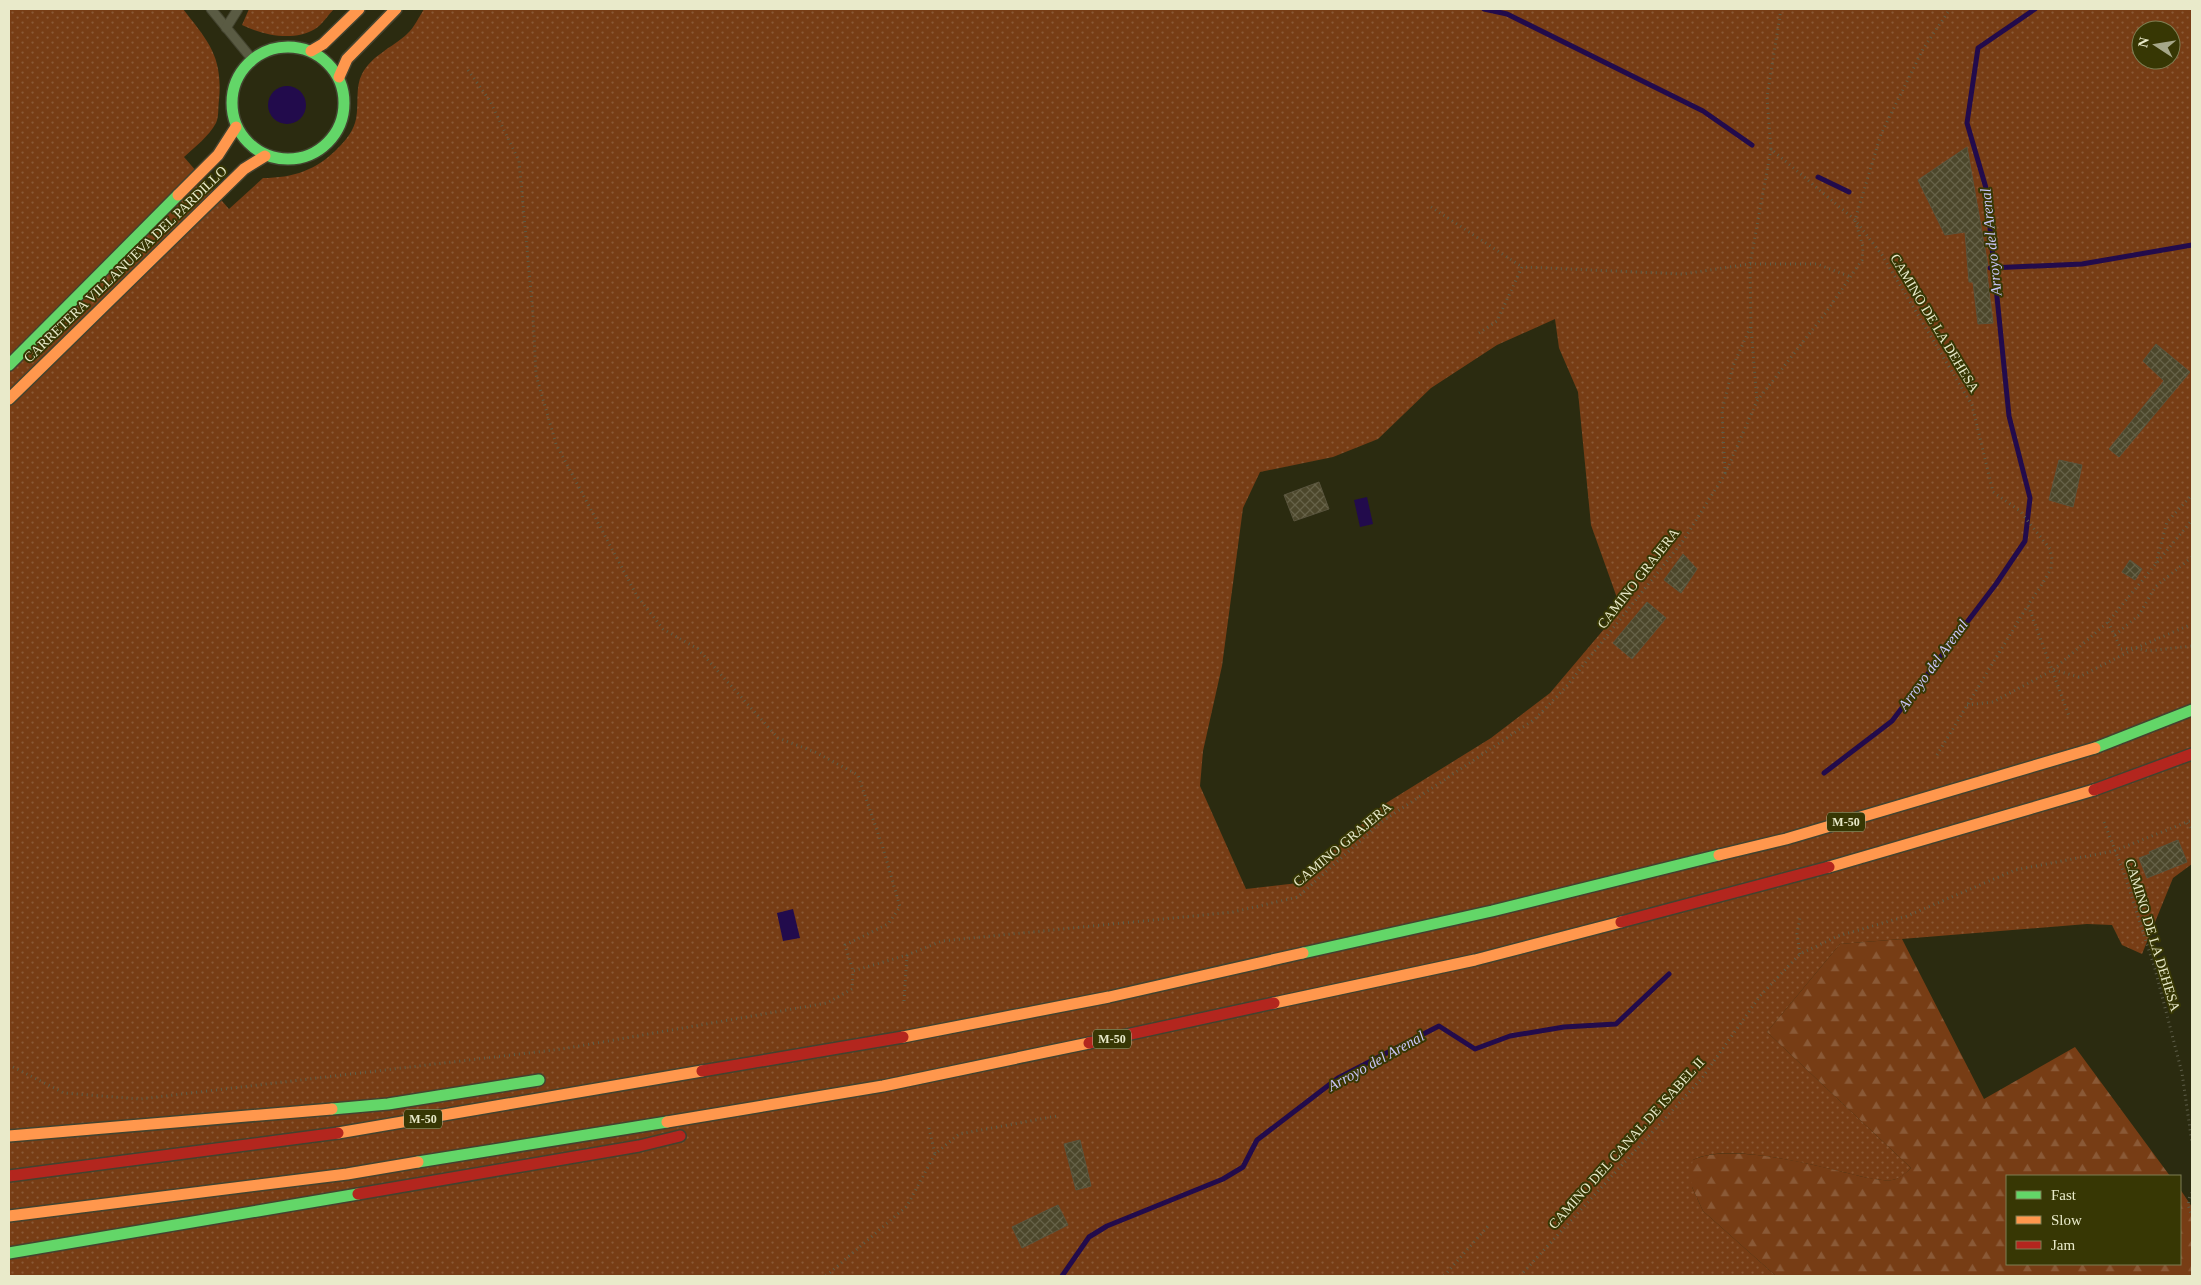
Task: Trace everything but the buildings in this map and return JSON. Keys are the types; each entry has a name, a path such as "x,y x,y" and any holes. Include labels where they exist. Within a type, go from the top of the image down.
{"main road":[{"path":"311,51 323,44 359,9"},
{"path":"338,77 347,59 396,9"},
{"path":"290,46 311,51 327,62 338,77 345,99 342,122 330,142 311,156 288,161 265,156 248,144 236,127 231,102 237,79 252,59 270,49 290,46"},
{"name":"CARRETERA VILLANUEVA DEL PARDILLO","path":"9,365 218,155 236,127"},
{"name":"CARRETERA VILLANUEVA DEL PARDILLO","path":"9,399 244,169 265,156"},
{"name":"M-50","path":"9,1176 375,1128 901,1037 1109,997 1492,911 1786,839 2102,746 2192,710"},
{"name":"M-50","path":"9,1216 347,1174 883,1086 1119,1038 1475,960 1808,873 2112,785 2192,754"},
{"path":"758,1049 836,1047"},
{"path":"9,1136 388,1104 553,1078"},
{"path":"733,1123 883,1086"},
{"path":"9,1253 601,1152 695,1132"}],"lane":[{"path":"211,9 252,59"},
{"path":"226,28 238,9"}],"path":[{"path":"1757,401 1751,326 1750,264 1771,149 1767,98 1781,9"},
{"path":"1855,220 1881,134 1923,49 1950,9"},
{"path":"13,1067 64,1093 140,1099 562,1049 827,1003 852,989 854,971 844,945 888,924 900,907 883,848 858,775 815,752 778,738 698,649 663,629 637,596 556,444 536,375 533,314 519,161 490,101 468,70"},
{"name":"CAMINO DE LA DEHESA","path":"1771,149 1855,220 1882,255 1972,405 1993,492 2009,502 2050,549 2051,569 2042,586 2028,605 1937,755"},
{"path":"1431,207 1522,267 1683,274 1750,264 1817,264 1851,277"},
{"name":"CAMINO GRAJERA","path":"854,971 907,955 942,941 1233,912 1298,897 1380,823 1535,719 1565,688 1683,541 1725,474 1757,401 1862,260 1863,247 1855,220"},
{"path":"1479,333 1497,321 1522,267"},
{"path":"1725,474 1722,411 1732,366 1751,326"},
{"path":"2155,565 2167,522 2192,495"},
{"path":"1967,705 1993,702 2053,670 2108,622 2192,520"},
{"path":"2115,635 2139,615 2155,588 2192,557"},
{"path":"2028,605 2069,716"},
{"path":"2108,622 2120,648 2136,648 2148,651 2192,646"},
{"path":"2053,670 2079,677 2136,648 2192,624"},
{"name":"CAMINO DEL CANAL DE ISABEL II","path":"1520,1276 1702,1078 1760,996 1800,954 1838,936 1907,916 2015,870 2114,851 2192,820"},
{"name":"CAMINO DE LA DEHESA","path":"2104,822 2125,876 2157,979 2182,1074 2192,1144"},
{"path":"2186,823 2192,829"},
{"path":"1800,917 1797,934 1800,954"},
{"path":"904,1001 907,955"},
{"path":"826,1276 907,1206 935,1154 959,1134 1056,1116"},
{"path":"929,1128 935,1154"},
{"path":"2192,1193 2190,1194 2188,1205 2192,1216"},
{"path":"1444,1276 1488,1226"}],"green space":[{"path":"9,9 183,9 212,50 219,72 220,85 216,123 206,137 184,157 229,209 263,178 294,174 313,167 330,156 344,142 355,123 358,90 362,74 371,62 410,32 424,9 2192,9 2192,864 2173,878 2142,954 2122,945 2112,925 2087,924 1840,944 1767,1032 1911,1168 1905,1174 1895,1179 1881,1180 1767,1156 1726,1153 1708,1155 1693,1160 1692,1187 1703,1211 1776,1276 9,1276","holes":["1555,319 1559,348 1578,392 1591,525 1621,609 1550,693 1491,738 1383,805 1298,883 1246,889 1200,786 1203,751 1222,666 1243,508 1260,472 1333,457 1378,439 1431,388 1497,345"]},
{"path":"249,9 334,9 315,29 297,35 278,36 259,32 242,25"},
{"path":"1902,939 1984,1099 2075,1047 2169,1175 2006,1175 2006,1265 2181,1265 2181,1190 2192,1207 2192,1276 1776,1276 1703,1211 1692,1187 1690,1173 1693,1160 1707,1156 1744,1154 1765,1156 1881,1180 1897,1178 1911,1168 1767,1032 1840,944"}],"shaded area":[{"path":"287,86 300,92 306,105 300,118 287,124 274,118 268,105 274,92"},
{"path":"1367,497 1373,524 1360,527 1354,500"},
{"path":"793,909 800,938 783,941 777,913"}],"waterway":[{"path":"1484,9 1507,14 1703,111 1752,145"},
{"name":"Arroyo del Arenal","path":"1824,773 1892,721 1996,584 2025,541 2030,498 2009,416 1986,188 1967,123 1978,48 2035,9"},
{"path":"1818,177 1849,192"},
{"path":"1990,268 2082,264 2192,245"},
{"name":"Arroyo del Arenal","path":"1062,1276 1089,1237 1107,1226 1223,1179 1243,1167 1257,1140 1338,1078 1439,1026 1475,1049 1510,1036 1564,1027 1616,1024 1669,974"}],"traffic: fast":[{"path":"288,47 310,51 328,63 340,81 344,103 340,125 328,143 310,155 288,159 266,155 248,143 236,125 232,103 236,81 248,63 266,51 288,47"},
{"path":"9,365 178,195"},
{"path":"2095,748 2192,710"},
{"path":"1303,953 1492,911 1719,855"},
{"path":"332,1109 388,1104 539,1080"},
{"path":"418,1162 667,1122"},
{"path":"9,1253 358,1194"}],"traffic: slow":[{"path":"311,51 323,44 359,9"},
{"path":"339,77 347,59 396,9"},
{"path":"178,195 218,155 236,127"},
{"path":"9,399 244,169 265,156"},
{"path":"1719,855 1786,839 2095,748"},
{"path":"1829,867 2094,790"},
{"path":"1274,1003 1475,960 1621,922"},
{"path":"903,1037 1109,997 1303,953"},
{"path":"667,1122 883,1086 1089,1043"},
{"path":"338,1133 702,1071"},
{"path":"9,1136 332,1109"},
{"path":"9,1216 347,1174 418,1162"}],"traffic: jam":[{"path":"2094,790 2192,754"},
{"path":"1621,922 1829,867"},
{"path":"1089,1043 1274,1003"},
{"path":"702,1071 903,1037"},
{"path":"9,1176 338,1133"},
{"path":"358,1194 639,1146 680,1136"}]}
